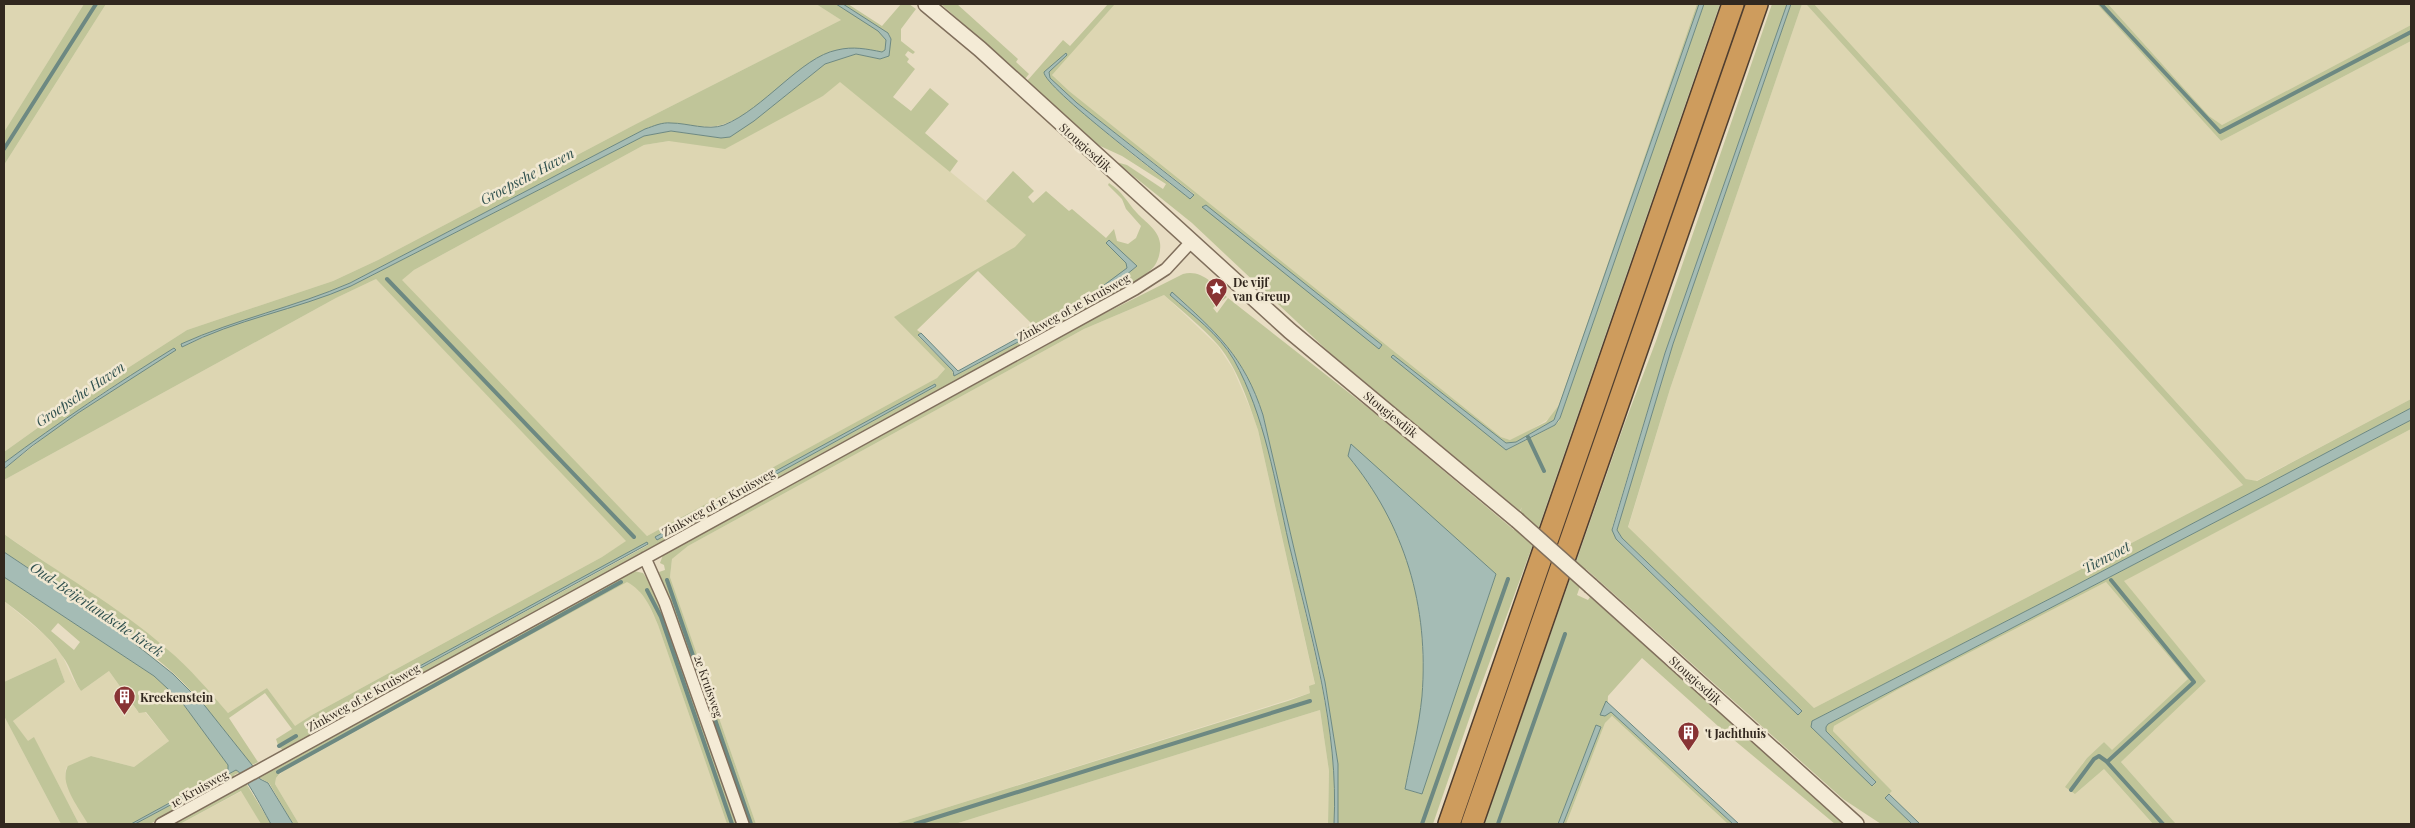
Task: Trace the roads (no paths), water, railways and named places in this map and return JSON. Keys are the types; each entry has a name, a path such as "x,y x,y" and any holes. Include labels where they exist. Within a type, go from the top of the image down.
{"highway":[{"path":"1448,824 1733,4"},
{"path":"1472,824 1757,4"}],"street":[{"name":"Stougjesdijk","path":"926,4 963,34 1290,332 1516,520 1856,824"},
{"name":"Zinkweg of 1e Kruisweg","path":"250,776 1135,289 1166,269 1192,242"},
{"name":"2e Kruisweg","path":"645,558 666,603 743,824"},
{"name":"1e Kruisweg","path":"161,824 250,776"}],"water":[{"path":"836,4 843,4 888,33 891,39 889,56 880,59 856,54 825,64 754,121 730,137 721,138 671,131 644,136 351,286 309,302 223,329 182,347 181,344 202,335 350,283 645,129 658,124 668,123 718,127 753,108 810,62 823,55 849,48 882,52 885,50 886,40 878,31"},
{"path":"1699,4 1704,4 1560,418 1555,425 1506,450 1391,357 1393,355 1506,443 1516,442 1554,420"},
{"path":"1787,4 1791,4 1673,344 1617,530 1622,538 1802,711 1798,715 1616,539 1612,530 1665,353"},
{"path":"1066,53 1067,55 1049,72 1050,78 1077,103 1194,195 1190,199 1085,115 1049,81 1044,72"},
{"path":"1206,205 1382,345 1379,349 1202,207"},
{"path":"1109,240 1137,266 1109,289 1085,303 1084,300 1127,268 1126,263 1106,243"},
{"path":"1172,292 1227,346 1247,377 1263,415 1325,682 1338,764 1338,824 1334,824 1332,753 1322,683 1274,473 1261,426 1245,381 1234,360 1205,325 1170,295"},
{"path":"921,333 958,371 1018,338 1020,341 954,376 953,371 918,335"},
{"path":"174,348 176,350 78,413 4,469 4,463 46,433 109,389"},
{"path":"935,384 936,386 657,540 655,537"},
{"path":"2411,408 2411,420 1828,724 1826,731 1876,782 1872,786 1811,727 1812,721 2063,592"},
{"path":"1351,444 1496,574 1422,794 1405,789 1422,696 1423,663 1417,599 1409,568 1385,510 1368,482 1348,456"},
{"path":"647,542 648,544 320,723 319,721"},
{"path":"4,552 100,616 173,674 205,706 252,765 260,779 268,783 293,824 271,824 249,786 236,770 135,824 131,824 228,771 228,765 181,701 154,676 4,577"},
{"path":"1606,701 1739,824 1733,824 1611,712 1605,716 1600,715"},
{"path":"1596,725 1601,727 1563,824 1558,824"},
{"path":"1889,794 1920,824 1912,824 1885,798"}],"waterway":[{"path":"4,149 96,4"},
{"path":"2101,4 2220,132 2411,32"},
{"path":"387,279 634,537"},
{"path":"1528,437 1544,471"},
{"path":"1422,824 1508,579"},
{"path":"667,580 751,824"},
{"path":"2107,762 2194,682 2111,580"},
{"path":"278,772 621,582"},
{"path":"647,590 661,617 732,824"},
{"path":"1498,824 1565,634"},
{"path":"915,824 1310,701"},
{"path":"279,746 296,736"},
{"path":"2071,790 2094,759 2099,756 2106,761 2163,824"}],"place":[{"name":"De vijf van Greup","path":"1217,308"},
{"name":"Kreekenstein","path":"124,716"},
{"name":"'t Jachthuis","path":"1689,752"}],"water label":[{"name":"Groepsche Haven","path":"527,176"},
{"name":"Groepsche Haven","path":"80,394"},
{"name":"Tienvoet","path":"2106,557"},
{"name":"Oud-Beijerlandsche Kreek","path":"97,609"}]}
